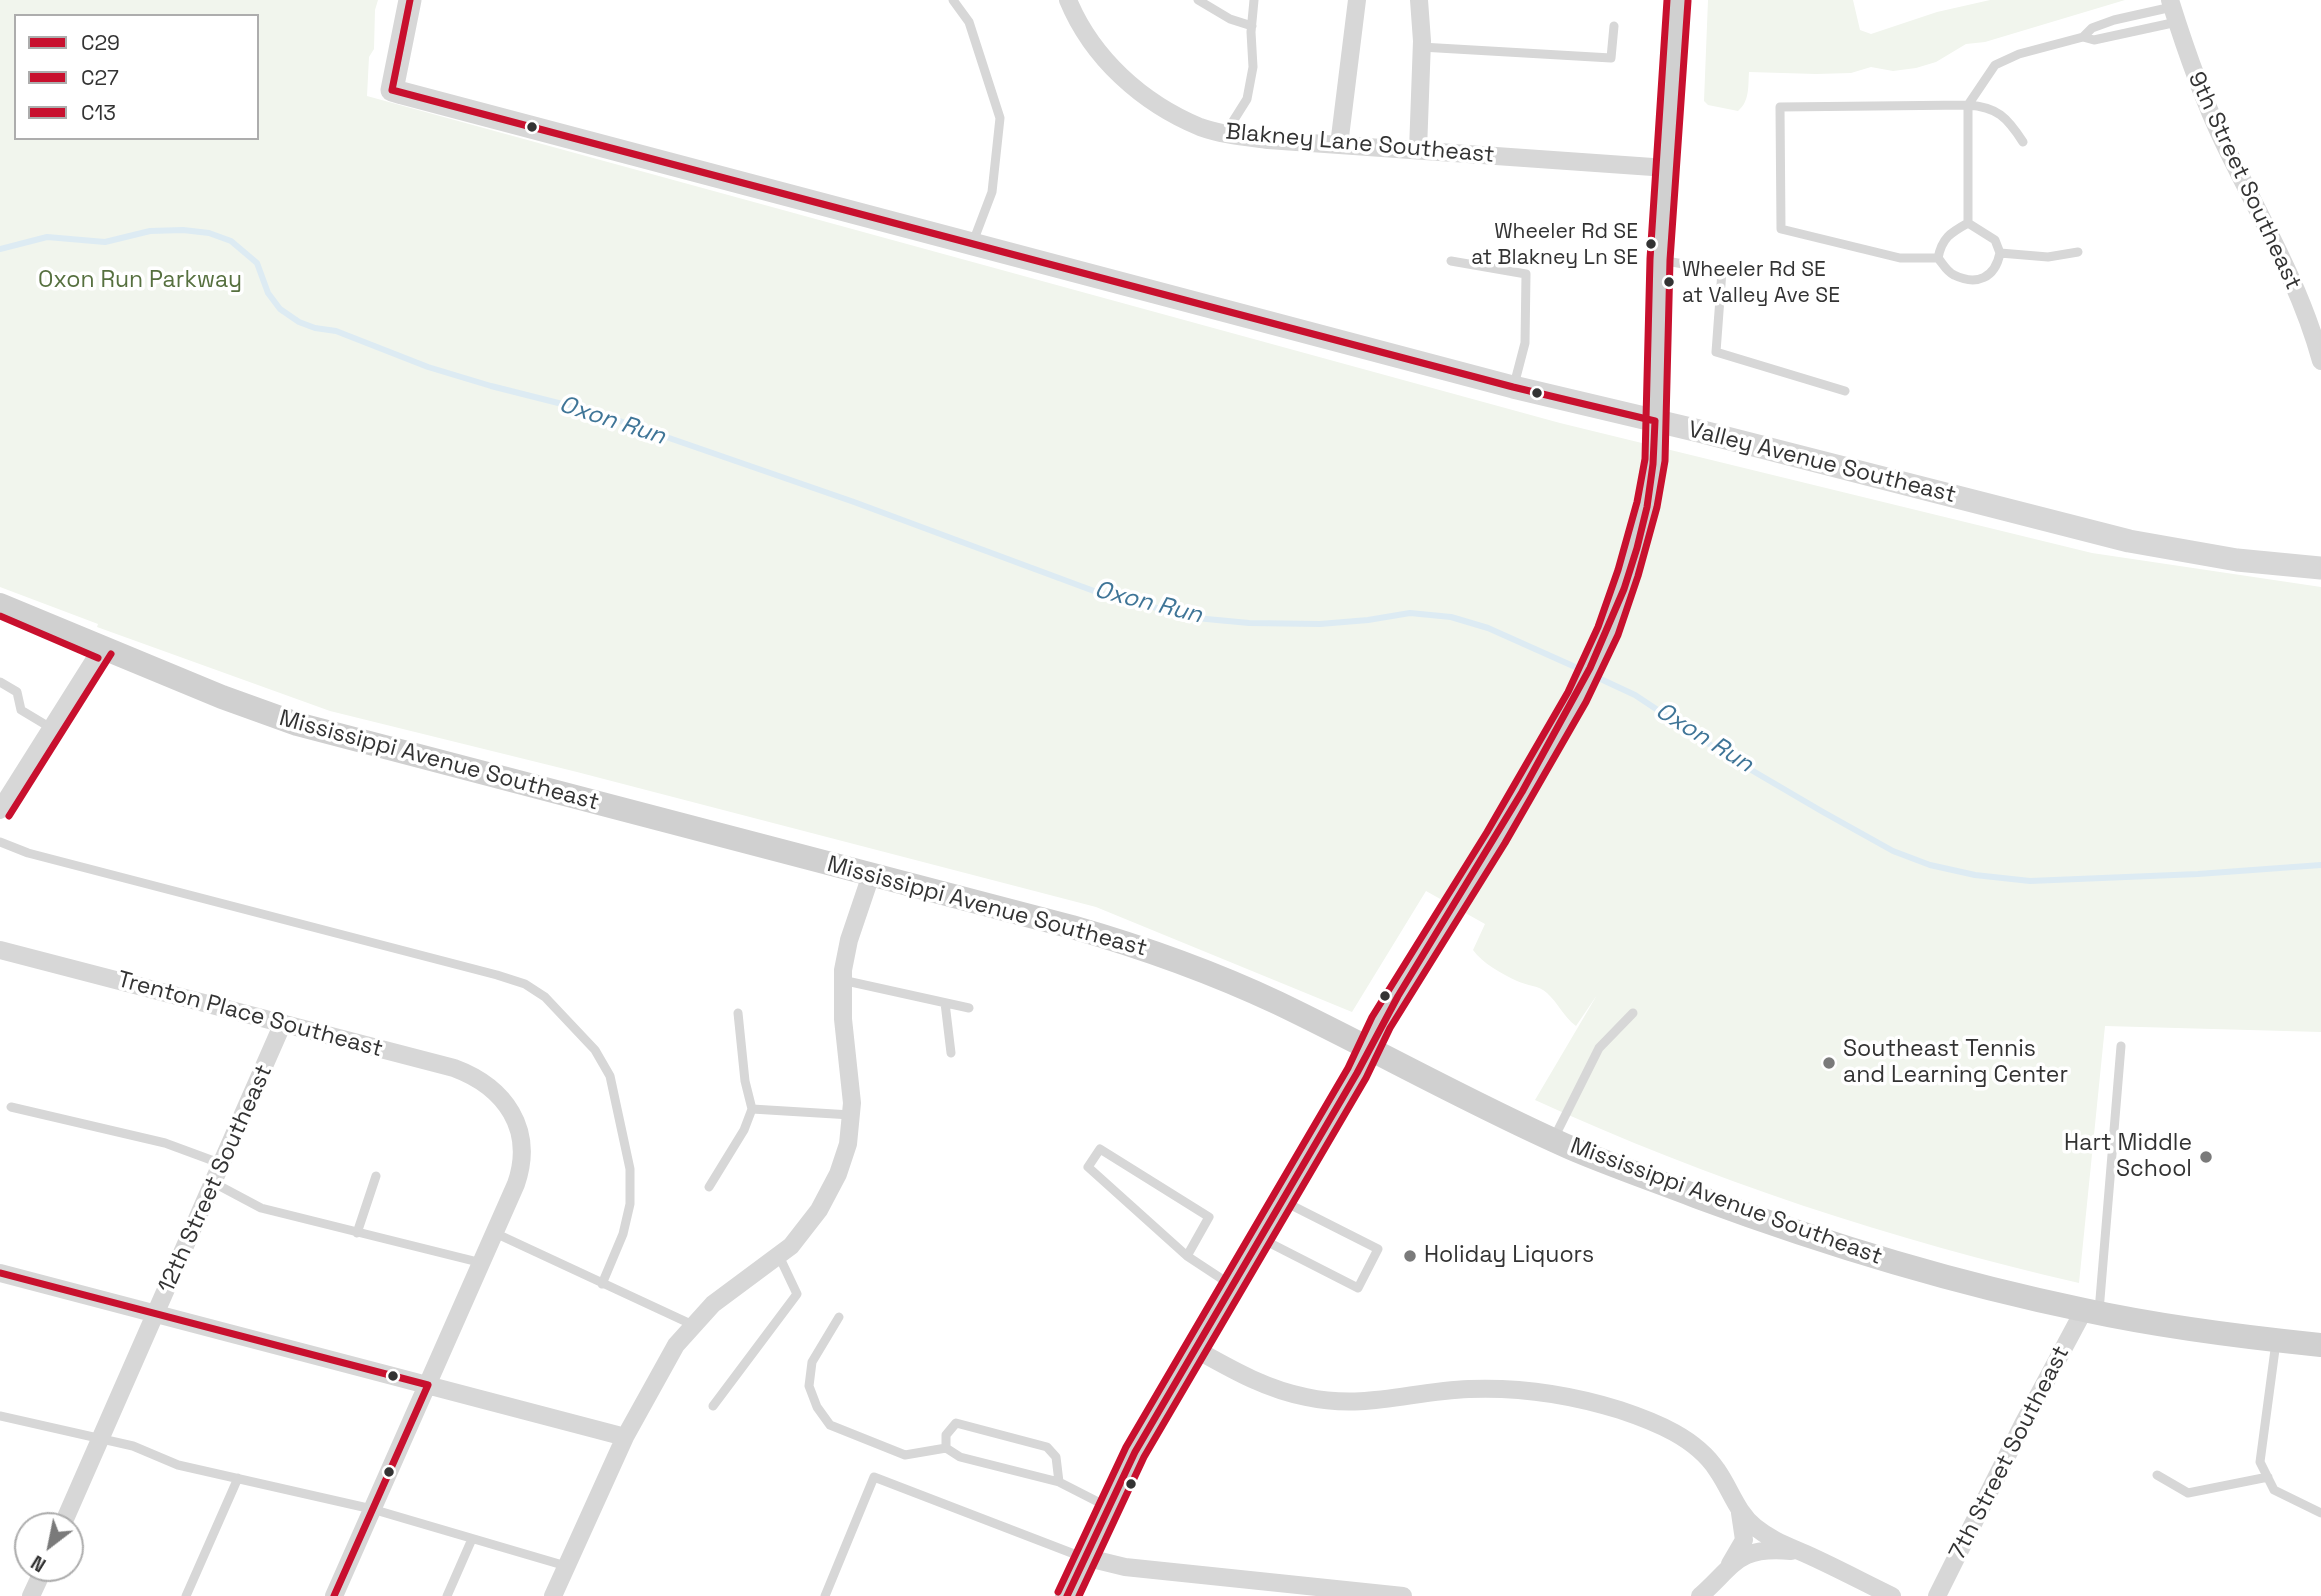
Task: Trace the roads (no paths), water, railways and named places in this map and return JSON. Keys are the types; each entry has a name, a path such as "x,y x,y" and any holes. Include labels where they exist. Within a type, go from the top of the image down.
{"main road":[{"path":"1067,1596 1135,1452 1357,1073 1395,999 1496,837 1562,724 1598,655 1623,592 1647,504 1655,460 1660,260 1678,0"},
{"name":"Mississippi Avenue Southeast","path":"0,605 251,708 316,730 1072,927 1139,948 1265,998 1553,1139 1621,1168 1794,1231 1889,1260 2091,1312 2321,1345"}],"street":[{"name":"Valley Avenue Southeast","path":"410,0 392,90 1514,387 2129,541 2236,560 2321,568"},
{"name":"Blakney Lane Southeast","path":"1068,0 1077,22 1108,65 1144,96 1201,127 1225,134 1268,140 1667,167"},
{"path":"1339,145 1357,0"},
{"path":"1418,150 1422,47 1419,0"},
{"name":"9th Street Southeast","path":"2173,10 2200,90 2293,284 2321,361"},
{"path":"0,810 103,648"},
{"path":"553,1596 625,1437 668,1357 693,1325 723,1296 779,1256 806,1229 831,1189 844,1159 851,1115 842,980 846,950 871,875"},
{"name":"Trenton Place Southeast","path":"0,950 471,1074 495,1091 514,1116 520,1132 522,1150 519,1176 495,1233"},
{"name":"12th Street Southeast","path":"68,1512 283,1023"},
{"path":"334,1596 495,1233"},
{"path":"0,1273 625,1437"},
{"name":"7th Street Southeast","path":"1937,1596 2029,1412 2091,1312"},
{"path":"1195,1349 1260,1383 1292,1394 1324,1400 1376,1402 1451,1390 1505,1389 1566,1396 1621,1411 1666,1429 1699,1449 1718,1471 1740,1513 1744,1540 1728,1567"},
{"path":"1740,1513 1762,1533 1892,1596"},
{"path":"1700,1596 1728,1567 1743,1556 1777,1550 1805,1553"},
{"path":"1084,1557 1125,1567 1403,1596"}],"lane":[{"path":"953,0 969,22 1000,118 992,192 973,244"},
{"path":"1198,0 1230,19 1252,26"},
{"path":"1225,134 1247,99 1252,68 1254,0"},
{"path":"2083,37 2092,27 2113,20 2173,10"},
{"path":"1968,223 1968,105 1995,65 2020,54 2083,37 2094,40 2173,10"},
{"path":"1422,47 1611,58 1614,26"},
{"path":"1938,258 1900,258 1781,229 1780,107 1988,106 2011,122 2023,142"},
{"path":"1938,258 1951,274 1971,280 1989,276 1997,268 2000,253 1995,240 1968,223"},
{"path":"1938,258 1941,243 1948,233 1968,223"},
{"path":"2000,253 2048,257 2078,251"},
{"path":"1660,260 1721,271 1716,352 1845,391"},
{"path":"1451,261 1526,274 1525,343 1514,387"},
{"path":"0,682 16,692 22,710 51,728"},
{"path":"0,842 41,857 496,975 525,984 545,997 595,1050 610,1076 620,1115 630,1169 630,1204 623,1234 602,1283"},
{"path":"842,980 969,1008"},
{"path":"945,1003 951,1053"},
{"path":"709,1187 744,1130 752,1109 738,1013"},
{"path":"1553,1139 1599,1048 1633,1013"},
{"path":"2091,1312 2121,1046"},
{"path":"11,1107 165,1143 222,1164"},
{"path":"752,1109 851,1115"},
{"path":"1187,1256 1209,1217 1100,1149 1088,1167 1187,1256 1232,1286"},
{"path":"357,1233 376,1176"},
{"path":"214,1182 261,1208 482,1262"},
{"path":"1260,1238 1358,1288 1378,1249 1282,1200"},
{"path":"495,1233 693,1325"},
{"path":"713,1406 797,1294 779,1256"},
{"path":"839,1317 812,1362 809,1386 817,1407 830,1425 905,1455 946,1448 960,1457 1059,1482 1107,1507"},
{"path":"2276,1340 2260,1462 2274,1490 2321,1513"},
{"path":"0,1416 133,1446 178,1465 372,1508 566,1566"},
{"path":"946,1448 946,1435 956,1423 1047,1447 1056,1457 1059,1482"},
{"path":"2157,1475 2188,1493 2268,1477"},
{"path":"825,1596 874,1477 1084,1557"},
{"path":"186,1596 238,1478"},
{"path":"447,1596 472,1539"}],"waterway":[{"name":"Oxon Run","path":"0,249 47,237 105,242 150,231 183,230 209,233 231,241 257,263 268,293 280,309 299,322 336,331 428,367 594,412 854,502 1102,594 1196,618 1249,623 1320,624 1410,613 1451,617 1488,628 1582,670"},
{"name":"Oxon Run","path":"1592,675 1635,695 1724,754 1823,812 1893,851 1930,865 1975,875 2030,881 2198,874 2321,865"}],"place":[{"name":"Wheeler Rd SE at Blakney Ln SE","path":"1651,244"},
{"name":"Wheeler Rd SE at Valley Ave SE","path":"1669,282"},
{"name":"Southeast Tennis and Learning Center","path":"1829,1063"},
{"name":"Hart Middle School","path":"2206,1157"},
{"name":"Holiday Liquors","path":"1410,1256"}],"park label":[{"name":"Oxon Run Parkway","path":"140,281"}]}
